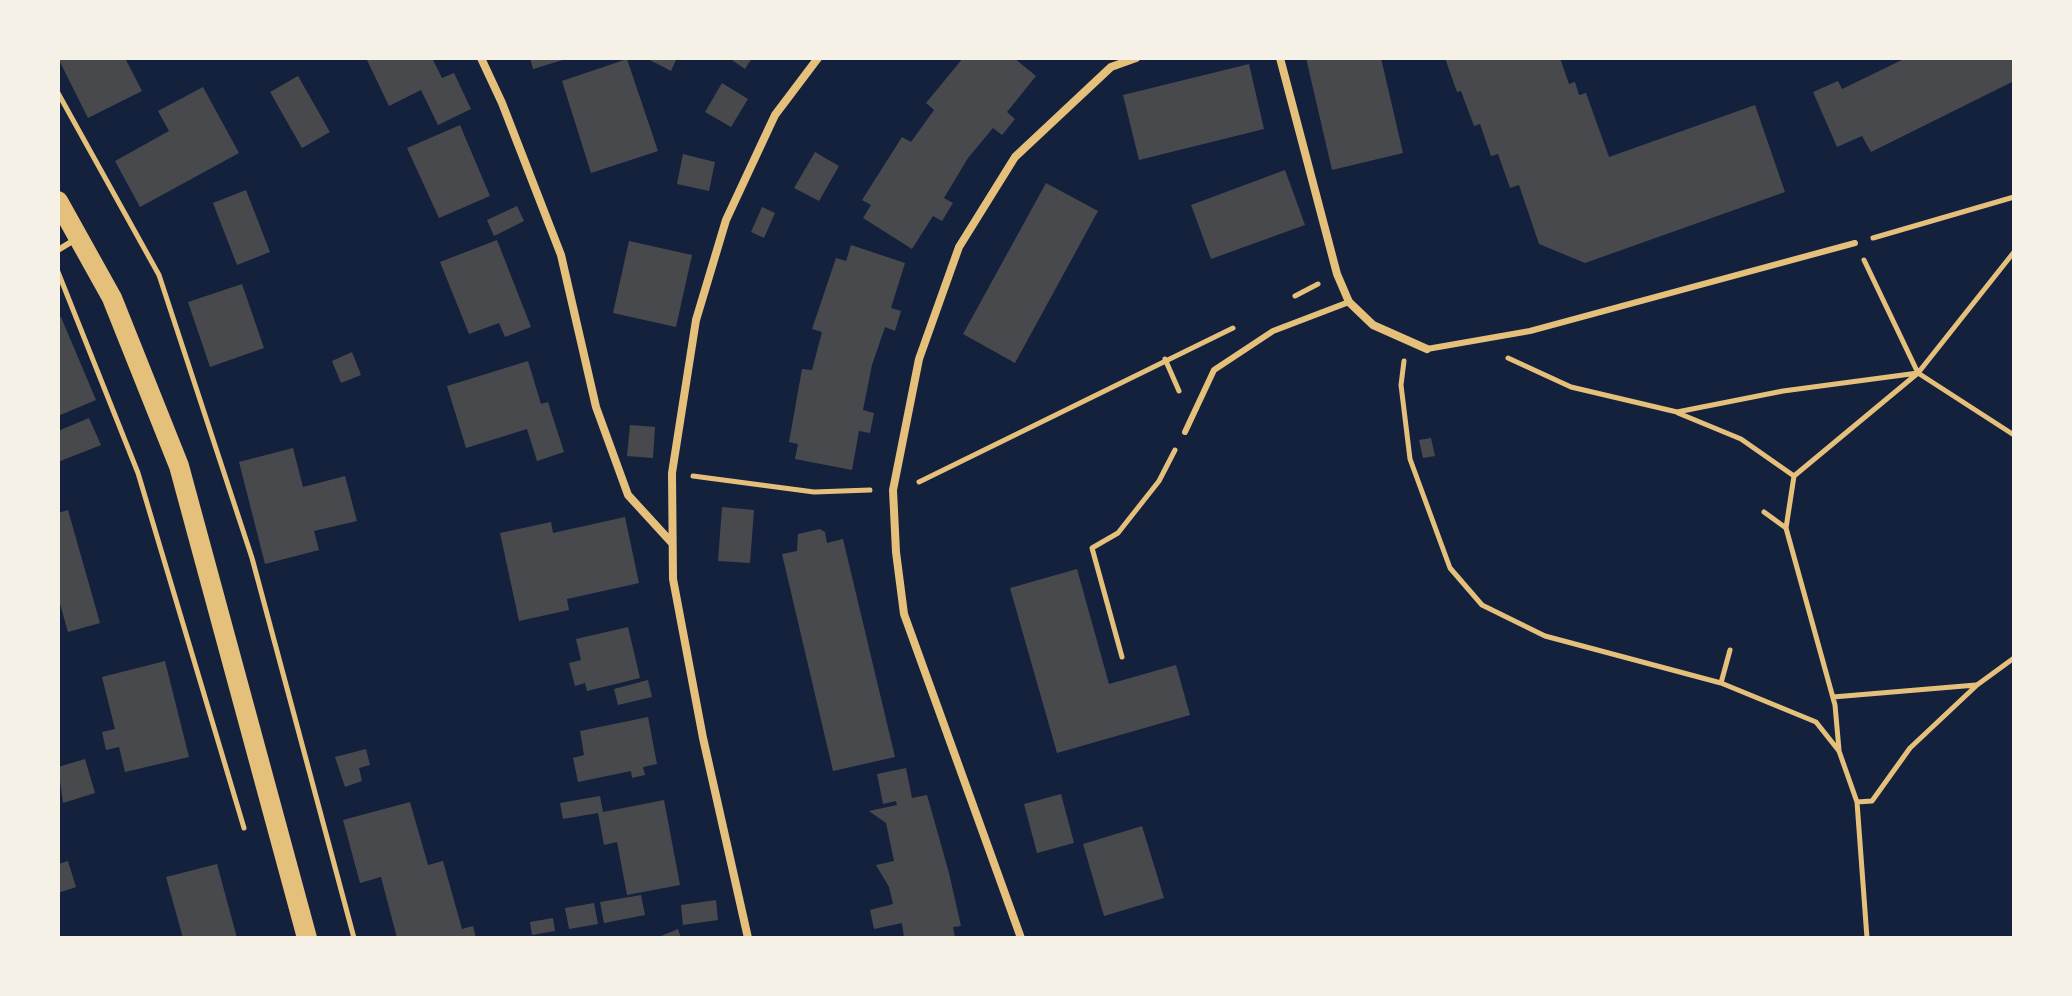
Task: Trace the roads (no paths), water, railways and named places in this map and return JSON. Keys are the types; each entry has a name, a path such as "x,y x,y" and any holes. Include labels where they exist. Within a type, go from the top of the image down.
{"main road":[{"path":"58,201 112,298 179,466 307,938"}],"street":[{"path":"481,58 502,103 561,255 596,407 628,495 673,543"},
{"path":"748,938 673,579 672,473 691,347 709,272 747,172 775,115 818,58"},
{"path":"1021,938 904,614 893,490 919,359 959,247 1015,157 1111,67 1136,58"},
{"path":"1280,58 1337,274 1349,302 1373,325 1427,349"}],"lane":[{"path":"58,250 79,238"},
{"path":"1427,349 1530,331 1855,243"},
{"path":"1185,432 1214,370 1273,331 1349,302"}]}
